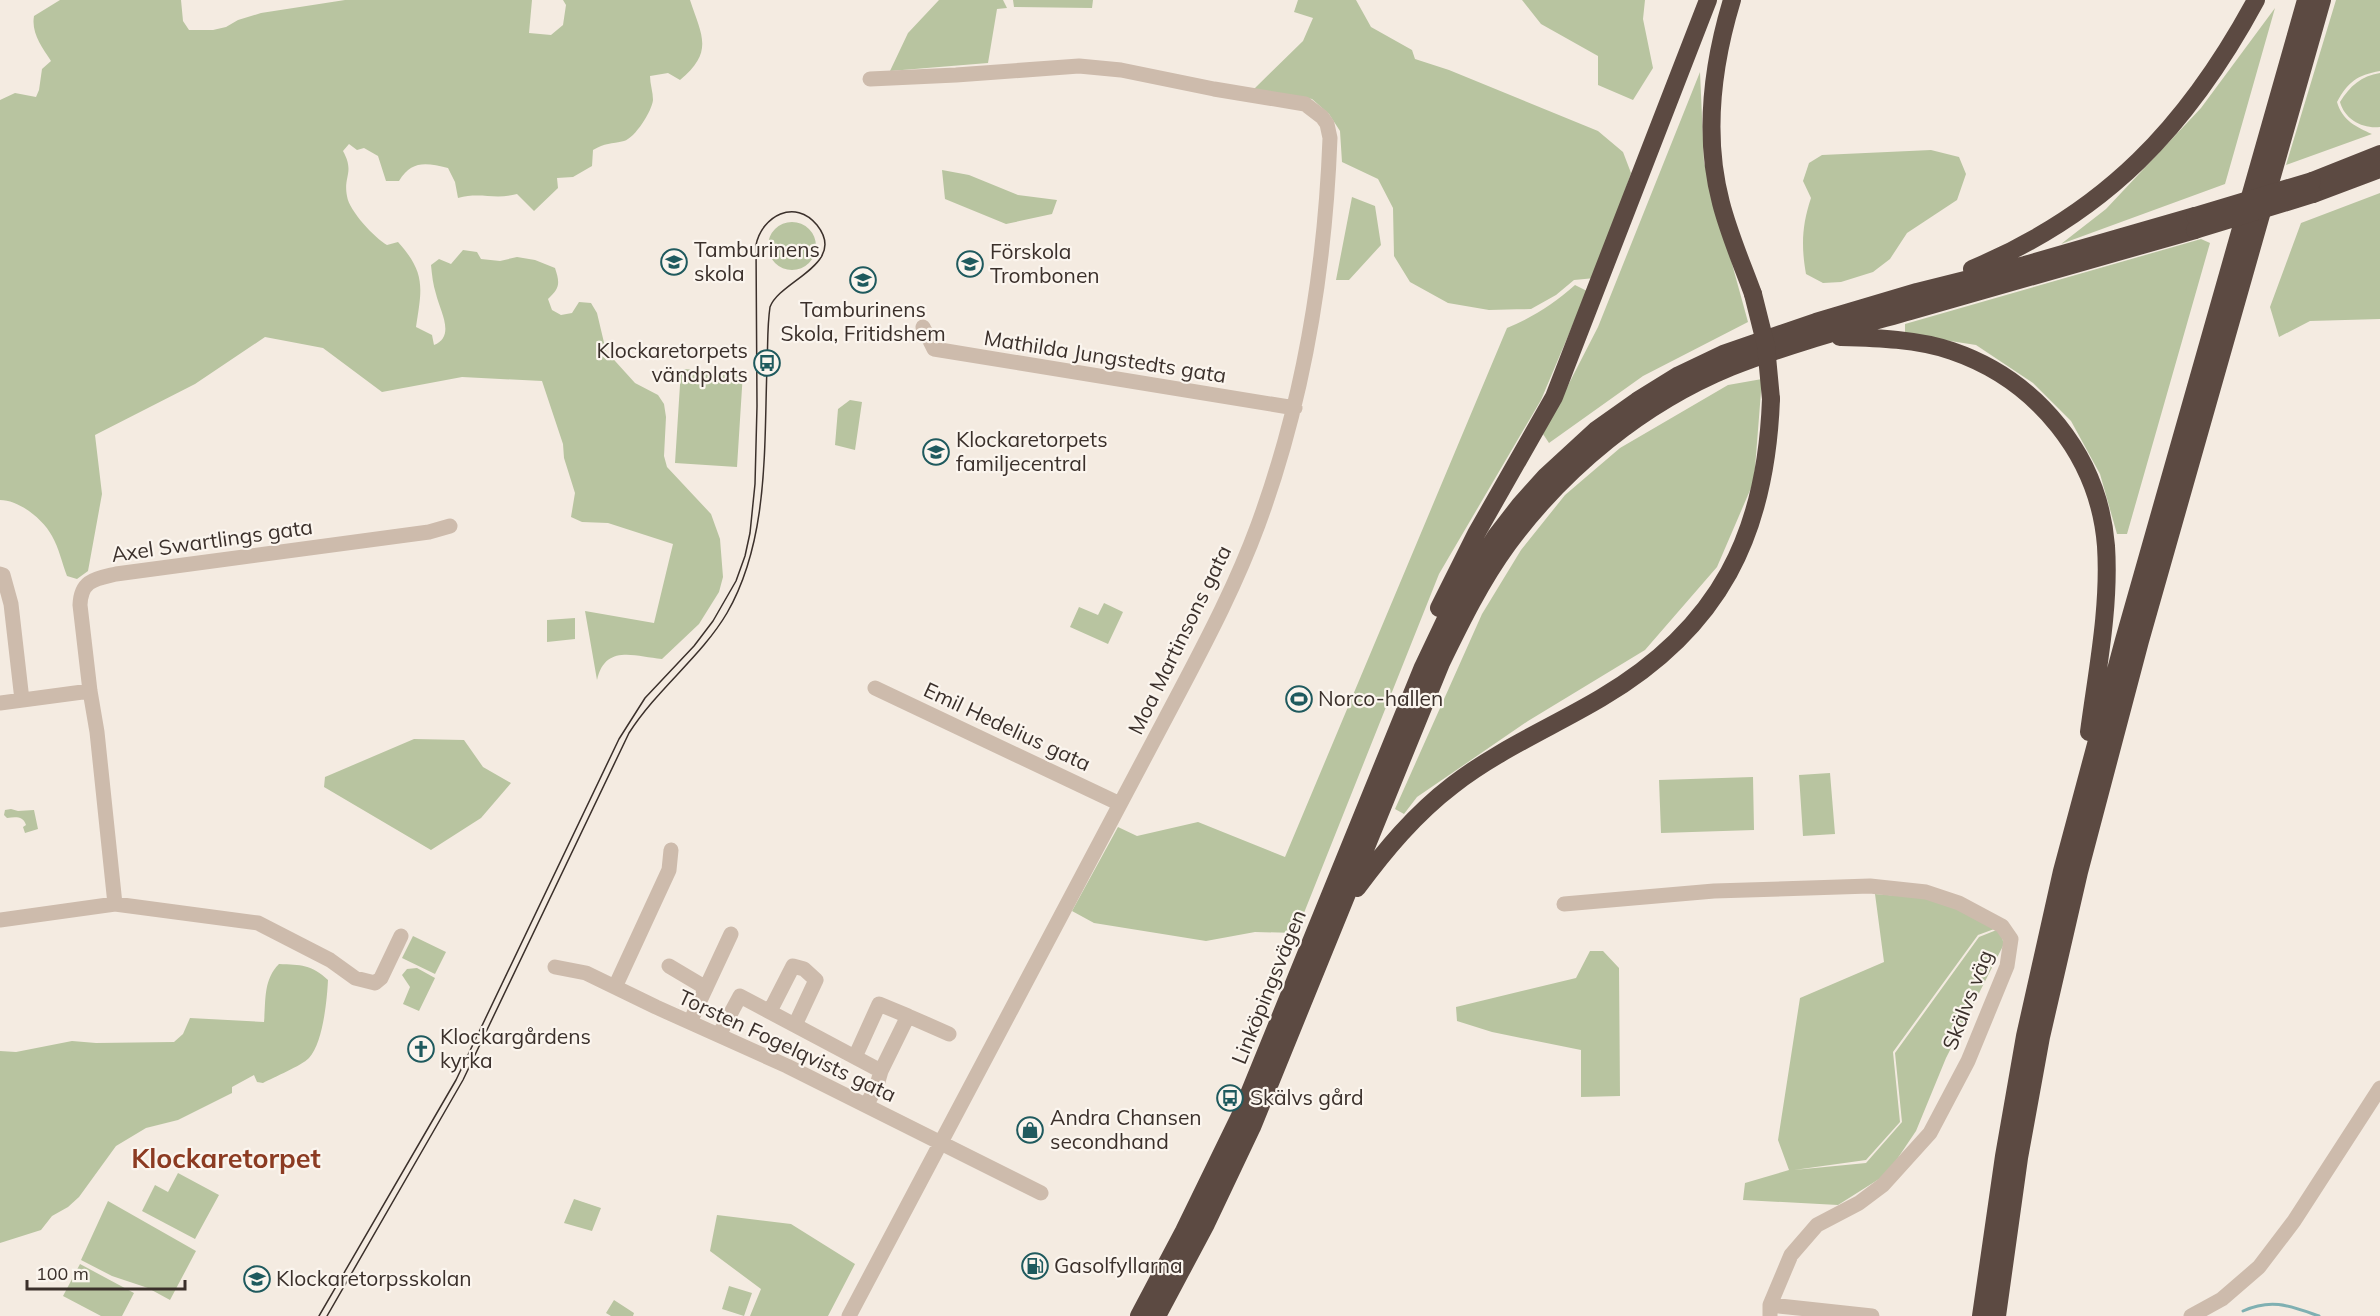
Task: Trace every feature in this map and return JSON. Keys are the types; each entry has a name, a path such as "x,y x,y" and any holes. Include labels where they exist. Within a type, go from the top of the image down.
{"highway":[{"path":"1423,668 1434,621 1453,577 1554,397 1708,0"},
{"path":"1341,911 1388,848 1427,807 1451,786 1494,757 1629,681 1663,654 1701,615 1734,565 1757,507 1770,440 1771,399 1766,346 1753,294 1721,203 1712,144 1713,82 1718,51 1732,0"},
{"path":"1917,292 1994,260 2032,240 2082,208 2124,175 2162,139 2188,108 2236,37 2256,0"},
{"path":"1981,1316 2004,1156 2025,1036 2081,796 2306,0"},
{"path":"1997,1316 2017,1169 2041,1037 2079,872 2140,641 2322,0"},
{"path":"2307,55 2331,0"},
{"path":"2312,187 2380,154"},
{"path":"1341,911 1441,663 1464,615 1551,482 1646,413 1688,388 1731,367 1823,336 2312,187 2380,169"},
{"path":"1423,668 1450,608 1496,536 1551,482 1596,430 1679,375 1723,354 1816,322 1917,292 2195,223"},
{"path":"1823,336 1926,344 1951,350 1990,367 2027,392 2040,405 2068,438 2079,457 2099,504 2106,556 2102,634 2081,796"},
{"name":"Linköpingsvägen","path":"1139,1316 1184,1231 1240,1116 1423,668"},
{"name":"Linköpingsvägen","path":"1157,1316 1206,1224 1252,1127 1341,911"}],"street":[{"name":"Moa Martinsons gata","path":"849,1316 1229,596 1258,526 1295,408 1315,312 1323,245 1330,138 1327,124 1322,117 1305,104 1214,89 1121,69 1079,66 870,79"},
{"name":"Mathilda Jungstedts gata","path":"923,327 934,349 1295,408"},
{"name":"Axel Swartlings gata","path":"115,904 81,593 87,584 96,578 116,574 429,532 450,526"},
{"path":"0,574 3,575 11,604 22,700"},
{"name":"Emil Hedelius gata","path":"875,688 1120,804"},
{"path":"0,704 90,691"},
{"path":"615,987 669,870 671,849"},
{"name":"Skälvs väg","path":"1564,904 1714,891 1870,886 1926,892 1959,903 2002,926 2011,939 2007,966 1968,1061 1930,1133 1883,1185 1859,1203 1817,1226 1791,1255 1770,1310"},
{"path":"0,920 115,904 258,923 330,960 355,978 370,983 375,983 381,978 401,936"},
{"path":"690,1022 731,934"},
{"path":"669,966 706,988"},
{"path":"770,1011 793,966 804,969 816,980 795,1025"},
{"name":"Torsten Fogelqvists gata","path":"555,967 586,973 867,1104 940,1143"},
{"path":"719,1035 740,996 881,1071"},
{"path":"855,1057 879,1004 949,1034"},
{"path":"867,1104 908,1016"},
{"path":"2191,1316 2222,1299 2259,1267 2294,1221 2380,1088"},
{"path":"940,1143 1041,1193"},
{"path":"1770,1310 1872,1316"}],"green space":[{"path":"60,0 181,0 183,21 189,30 213,30 261,13 345,0 532,0 529,33 551,35 563,25 566,5 563,0 690,0 701,34 701,52 698,61 680,80 668,73 650,76 652,105 638,130 624,141 593,150 592,166 573,177 557,178 558,188 534,211 517,194 458,198 455,182 448,168 440,166 426,164 414,166 399,181 386,181 378,156 364,148 357,150 349,144 343,151 348,164 347,196 352,209 376,237 387,245 398,242 418,272 420,302 416,327 432,335 434,345 444,336 445,322 434,287 431,265 439,259 451,264 463,250 477,252 481,259 500,261 517,257 535,260 555,268 558,285 548,299 552,310 561,315 572,313 579,302 591,303 597,313 606,351 635,383 658,395 664,404 666,417 664,456 667,467 711,514 720,539 723,577 719,592 699,624 662,659 631,655 614,657 607,661 601,669 597,680 585,611 654,623 673,544 608,523 582,522 571,517 575,493 564,458 563,444 542,381 462,377 382,392 323,348 265,337 195,384 95,435 102,494 88,571 77,579 67,576 59,551 43,523 15,503 0,500 0,100 15,93 36,97 42,69 51,61 36,34 34,16"},
{"path":"939,0 1003,0 1007,8 997,9 988,63 890,71 908,33"},
{"path":"1013,0 1093,0 1092,8 1014,7"},
{"path":"1298,0 1356,0 1371,27 1412,50 1415,59 1449,70 1598,131 1623,152 1631,173 1595,278 1574,280 1556,295 1531,309 1489,310 1448,303 1410,282 1394,256 1393,208 1378,179 1342,162 1340,131 1329,114 1312,99 1254,89 1303,41 1313,18 1294,12"},
{"path":"1522,0 1645,0 1643,19 1653,68 1633,100 1598,85 1598,56 1541,24"},
{"path":"2336,0 2380,0 2380,71 2354,80 2337,102 2346,118 2355,126 2372,134 2286,165"},
{"path":"2275,8 2225,184 2061,244 2106,209 2201,108"},
{"path":"1700,72 1704,162 1748,322 1643,376 1549,443 1543,434 1598,327"},
{"path":"2380,73 2380,127 2361,125 2346,114 2340,102 2357,83"},
{"path":"1931,150 1959,157 1966,174 1957,200 1907,233 1890,259 1873,272 1841,282 1823,283 1806,274 1803,236 1811,198 1803,181 1809,163 1822,155"},
{"path":"942,170 969,175 1018,195 1057,200 1052,214 1006,224 945,199"},
{"path":"2380,193 2380,319 2310,321 2279,337 2270,307 2301,223"},
{"path":"1352,197 1375,206 1381,245 1349,280 1336,280"},
{"path":"787,222 797,222 812,232 816,246 815,255 806,266 797,270 787,270 772,260 768,251 768,241 778,226"},
{"path":"2201,239 2210,243 2127,534 2117,534 2100,474 2071,421 2033,383 1976,345 1905,334 1905,324"},
{"path":"1575,285 1587,291 1541,400 1439,574 1296,933 1255,932 1206,941 1094,923 1072,911 1118,827 1137,836 1198,822 1285,857 1507,328 1543,310"},
{"path":"681,369 743,372 737,467 675,463"},
{"path":"1762,379 1754,481 1717,567 1645,650 1528,721 1417,797 1404,814 1395,809 1482,614 1521,550 1565,495 1620,448 1728,385"},
{"path":"850,400 862,402 855,450 835,445 838,409"},
{"path":"1104,603 1123,612 1108,644 1070,627 1079,607 1098,615"},
{"path":"575,618 575,639 547,642 547,620"},
{"path":"414,739 464,740 483,767 511,783 481,818 431,850 324,787 325,777"},
{"path":"1830,773 1835,834 1803,836 1799,775"},
{"path":"1753,777 1754,830 1661,833 1659,780"},
{"path":"5,810 34,810 38,829 25,833 23,827 26,825 23,820 16,817 7,818 4,815"},
{"path":"1875,894 1926,898 1963,911 1997,928 1978,935 1893,1052 1900,1122 1866,1160 1794,1170 1866,1163 1902,1122 1895,1053 1979,937 1999,929 2004,944 1946,1058 1916,1131 1887,1174 1838,1205 1743,1200 1745,1183 1789,1170 1778,1140 1800,998 1884,962"},
{"path":"413,936 446,952 435,974 402,958"},
{"path":"1590,951 1603,951 1619,968 1620,1096 1581,1097 1581,1050 1492,1032 1457,1021 1456,1007 1576,978"},
{"path":"279,964 305,966 328,980 321,1032 309,1058 263,1083 257,1082 254,1075 232,1087 232,1093 178,1120 146,1128 116,1146 79,1197 68,1207 52,1216 41,1230 0,1243 0,1051 16,1052 72,1041 174,1042 183,1034 190,1018 264,1022 268,984"},
{"path":"417,968 435,978 419,1011 403,1004 410,987 402,975 407,969"},
{"path":"178,1173 219,1195 195,1239 142,1211 155,1185 168,1192"},
{"path":"574,1199 601,1208 592,1231 564,1223"},
{"path":"108,1201 196,1251 170,1300 148,1288 112,1276 81,1260"},
{"path":"717,1215 791,1224 855,1264 828,1316 750,1316 761,1289 710,1251"},
{"path":"80,1264 134,1293 122,1316 101,1316 63,1296"},
{"path":"729,1286 752,1293 744,1316 722,1309"},
{"path":"614,1300 634,1313 633,1316 611,1316 606,1313"}],"waterway":[{"path":"2243,1311 2272,1304 2319,1316"}],"tram line":[{"path":"319,1316 456,1080 619,739 645,698 694,646 713,621 736,581 750,533 755,484 756,245 759,235 772,219 780,214 799,213 817,225 824,239 824,250 818,261 776,297 770,307 762,493 751,555 741,585 717,629 653,701 629,733 463,1080 327,1316"}],"place":[{"name":"Tamburinens skola","path":"674,262"},
{"name":"Förskola Trombonen","path":"970,264"},
{"name":"Tamburinens Skola, Fritidshem","path":"863,280"},
{"name":"Klockaretorpets vändplats","path":"767,363"},
{"name":"Klockaretorpets familjecentral","path":"936,452"},
{"name":"Norco-hallen","path":"1299,699"},
{"name":"Klockargårdens kyrka","path":"421,1049"},
{"name":"Skälvs gård","path":"1230,1098"},
{"name":"Andra Chansen secondhand","path":"1030,1130"},
{"name":"Gasolfyllarna","path":"1035,1266"},
{"name":"Klockaretorpsskolan","path":"257,1279"}],"district":[{"name":"Klockaretorpet","path":"226,1159"}]}
